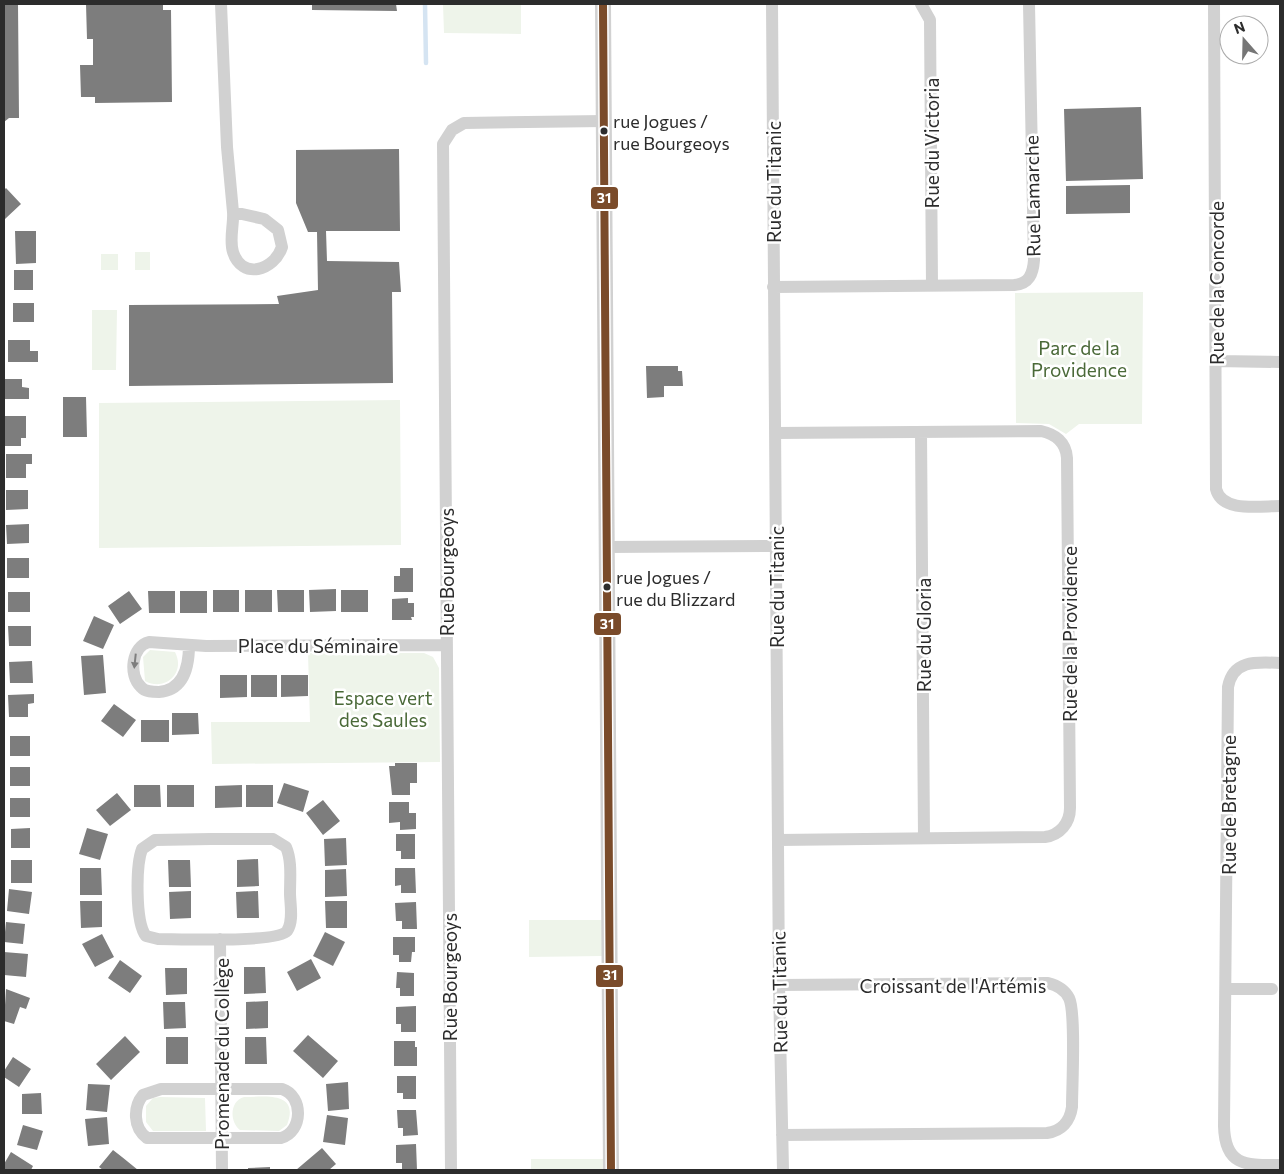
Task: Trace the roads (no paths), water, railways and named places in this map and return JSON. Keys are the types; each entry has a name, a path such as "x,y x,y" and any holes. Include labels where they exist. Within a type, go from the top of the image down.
{"street":[{"path":"221,4 227,146 233,212 231,246 237,260 243,265 258,269 274,262 282,247 278,230 264,219 233,212"},
{"path":"603,4 611,1170"},
{"name":"Rue du Titanic","path":"772,4 778,985 783,1170"},
{"name":"Rue du Victoria","path":"921,4 927,11 930,20 932,286"},
{"name":"Rue Lamarche","path":"773,288 1018,285 1026,281 1033,272 1029,4"},
{"name":"Rue de la Concorde","path":"1214,4 1215,482 1218,496 1228,504 1280,506"},
{"name":"Rue Bourgeoys","path":"451,1170 443,144 452,130 464,123 604,121"},
{"path":"1216,361 1280,362"},
{"name":"Rue de la Providence","path":"775,433 1040,431 1053,435 1064,446 1067,458 1070,768 1070,814 1067,823 1054,835 1045,837 778,840"},
{"name":"Rue du Gloria","path":"921,432 924,838"},
{"path":"607,547 775,546"},
{"name":"Place du Séminaire","path":"189,645 185,672 176,686 167,691 156,692 144,690 139,685 134,660 141,645 153,641 189,645 447,645"},
{"name":"Rue de Bretagne","path":"1280,663 1246,663 1234,672 1228,687 1227,989 1224,1126 1226,1146 1230,1154 1245,1164 1280,1166"},
{"name":"Promenade du Collège","path":"267,839 278,840 286,847 290,860 290,917 288,930 272,938 220,938 158,939 146,936 139,919 139,855 145,845 161,840 267,839"},
{"name":"Promenade du Collège","path":"220,938 222,1170"},
{"name":"Croissant de l'Artémis","path":"778,985 1048,983 1065,993 1071,1010 1072,1107 1069,1118 1057,1131 1047,1133 782,1135"},
{"path":"1227,989 1272,989"},
{"path":"276,1088 288,1091 296,1101 298,1119 292,1133 281,1138 146,1138 139,1130 136,1114 139,1099 154,1090 222,1089 276,1088"}],"waterway":[{"path":"425,4 426,63"}],"place":[{"name":"rue Jogues / rue Bourgeoys","path":"604,131"},
{"name":"rue Jogues / rue du Blizzard","path":"607,587"}],"park label":[{"name":"Parc de la Providence","path":"1079,358"},
{"name":"Espace vert des Saules","path":"383,708"}]}
